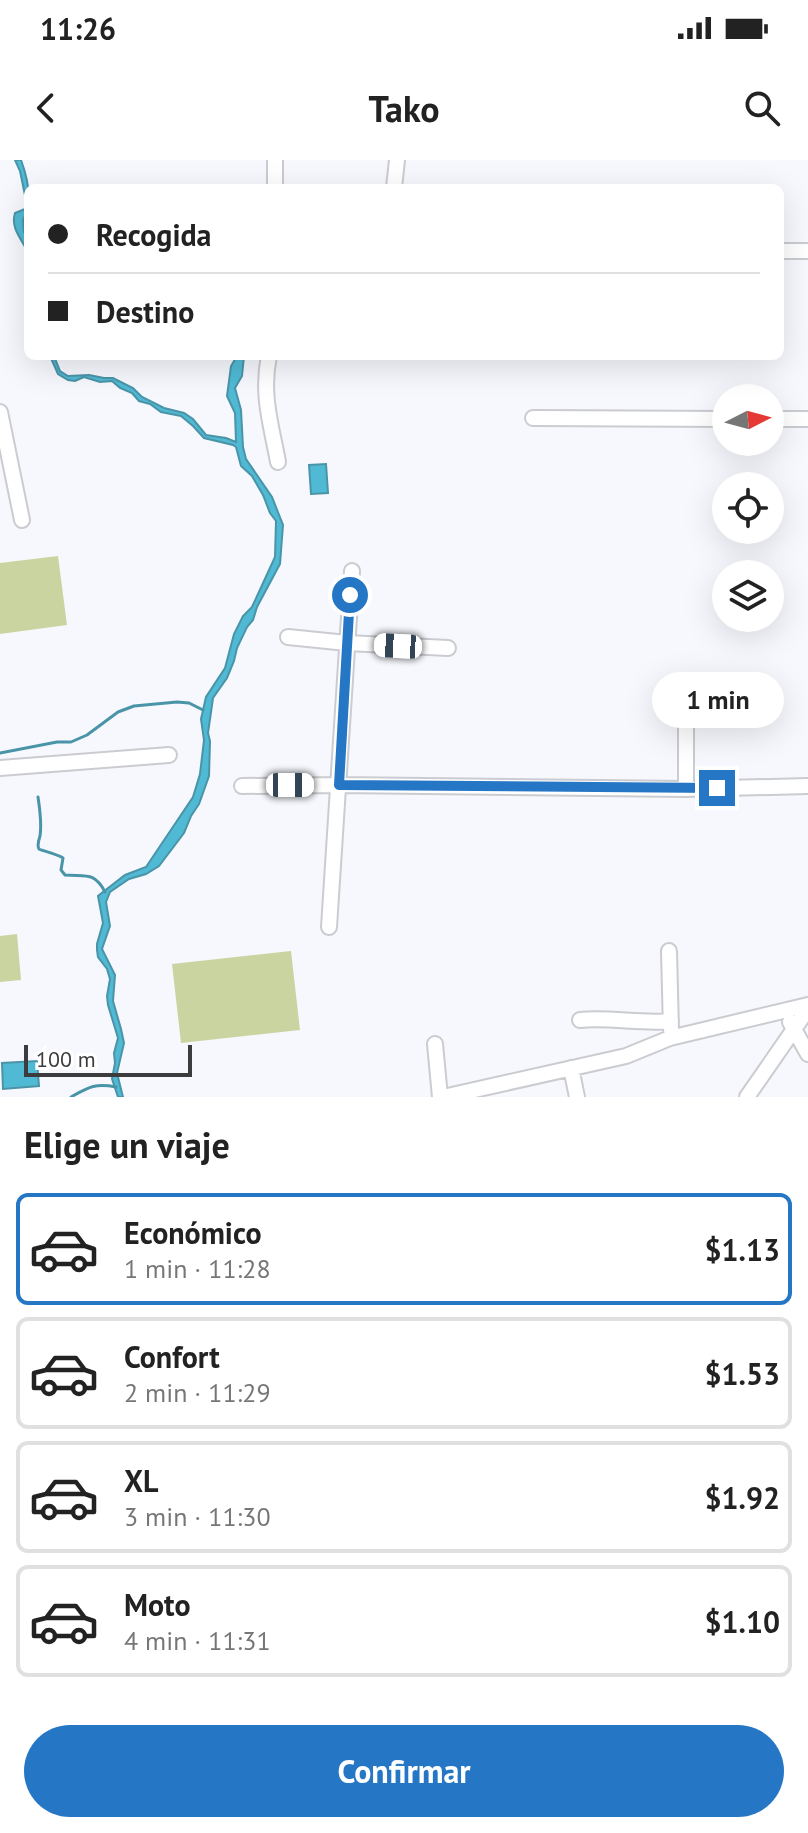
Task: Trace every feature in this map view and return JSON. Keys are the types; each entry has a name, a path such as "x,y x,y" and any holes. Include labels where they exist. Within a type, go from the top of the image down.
{"street":[{"path":"275,160 275,184"},
{"path":"394,184 397,160"},
{"path":"784,251 808,251"},
{"path":"268,360 265,394 278,462"},
{"path":"0,412 22,520"},
{"path":"533,418 712,419"},
{"path":"784,419 808,419"},
{"path":"329,927 352,571"},
{"path":"288,637 448,648"},
{"path":"686,724 686,789"},
{"path":"0,768 169,755"},
{"path":"242,786 686,789 808,786"},
{"path":"669,951 670,1038"},
{"path":"435,1044 441,1097 626,1056 670,1038 808,1007"},
{"path":"747,1097 808,1007"},
{"path":"784,1011 808,1054"},
{"path":"580,1020 671,1021"},
{"path":"571,1068 577,1097"}],"green space":[{"path":"58,556 67,625 0,634 0,563"},
{"path":"17,934 21,980 0,982 0,936"},
{"path":"291,951 300,1030 181,1043 172,964"}],"water":[{"path":"15,160 21,160 27,184 24,184 24,190"},
{"path":"24,209 24,245 14,224 15,213"},
{"path":"52,360 56,360 60,371 68,376 113,378 164,408 184,413 206,435 236,442 235,413 227,396 231,366 235,360 244,360 242,376 235,388 241,410 243,447 246,459 272,497 283,525 280,564 237,648 227,678 213,698 208,733 209,776 199,804 184,833 159,866 129,879 110,892 106,902 110,926 102,949 115,975 113,1001 124,1043 117,1073 123,1097 118,1097 112,1079 118,1038 108,1005 110,979 97,950 103,923 98,896 125,875 146,867 193,797 200,774 204,740 201,719 206,697 225,668 234,634 243,616 252,607 275,557 276,521 252,476 241,466 236,447 204,438 181,416 161,412 139,401 112,381 100,382 84,377 75,381 58,374"},
{"path":"326,464 328,493 311,494 309,465"},
{"path":"37,1061 39,1086 3,1089 2,1063"}],"waterway":[{"path":"0,753 71,742 87,735 118,712 134,706 177,702 189,703 203,710"},
{"path":"38,797 41,821 39,849 63,858 61,870 65,875 93,878 105,892"},
{"path":"71,1097 92,1087 116,1087"}],"route":[{"path":"350,595 339,785 717,788"}]}
